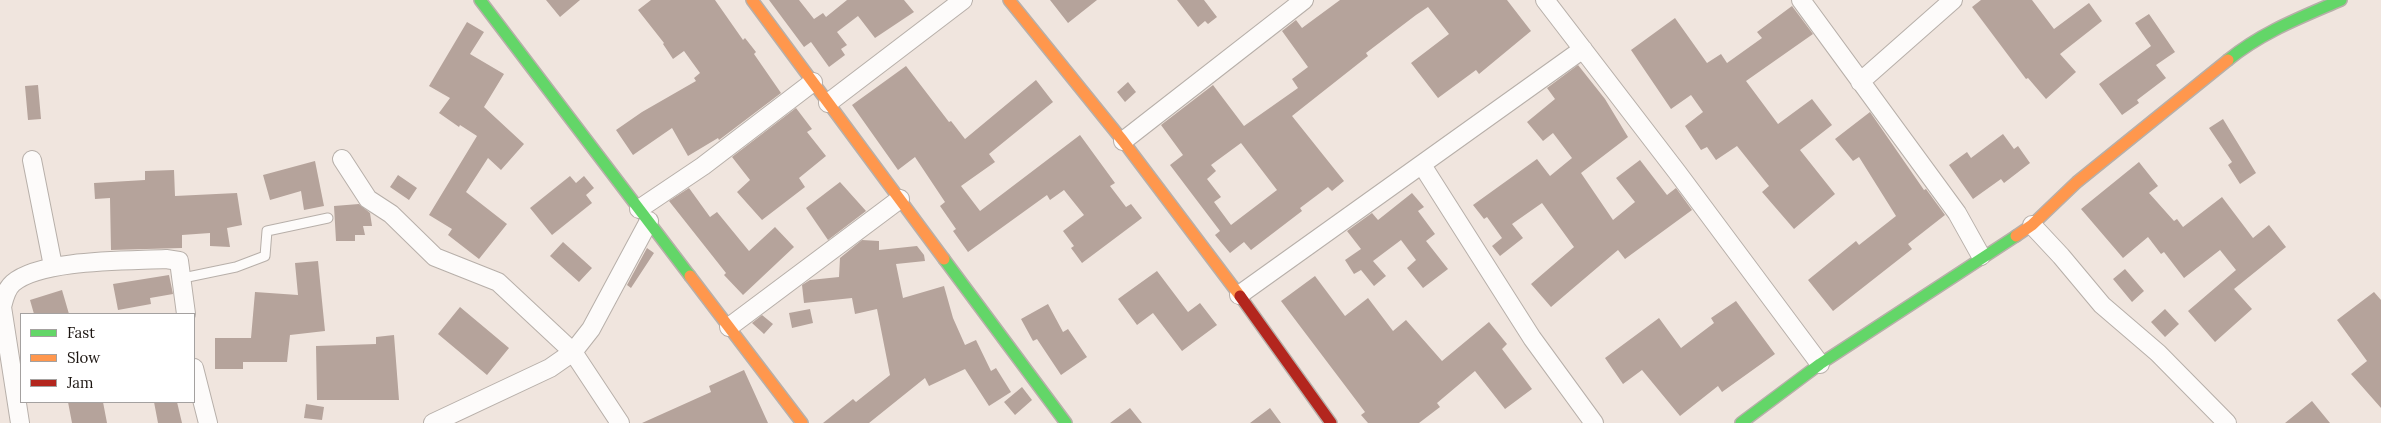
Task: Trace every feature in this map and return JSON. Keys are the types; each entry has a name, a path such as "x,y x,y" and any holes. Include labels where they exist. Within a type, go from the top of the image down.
{"street":[{"path":"480,0 802,423"},
{"path":"752,0 1066,423"},
{"path":"828,103 963,0"},
{"path":"1009,0 1123,141 1331,423"},
{"path":"1123,141 1304,0"},
{"path":"1545,0 1820,364"},
{"path":"1801,0 1957,213 1981,256"},
{"path":"1860,82 1953,0"},
{"path":"1740,423 1820,364 1981,256 2032,225 2077,182 2245,46 2294,20 2341,0"},
{"path":"1239,296 1583,48"},
{"path":"435,423 550,368 572,352 591,329 644,215 703,166 813,82"},
{"path":"342,159 368,199 391,214 436,257 498,282 572,352 620,423"},
{"path":"32,160 52,266"},
{"path":"1422,165 1532,338 1594,423"},
{"path":"729,327 900,199"},
{"path":"2032,225 2062,256 2102,305 2158,354 2227,423"},
{"path":"20,423 2,307 5,295 12,284 27,275 52,266 166,259 179,261 183,278 186,313"},
{"path":"195,372 208,423"}],"lane":[{"path":"183,278 236,267 265,256 267,232 328,218"}],"building":[{"path":"546,0 580,0 560,17"},
{"path":"651,0 715,0 743,40 745,38 756,52 754,54 781,93 719,140 718,138 688,156 672,128 633,155 616,130 642,112 696,81 694,78 700,73 684,51 673,59 664,43 638,10"},
{"path":"769,0 799,0 814,19 823,13 826,17 847,0 904,0 914,12 875,38 858,16 837,32 847,45 841,49 845,55 829,67 811,42 804,47"},
{"path":"1050,0 1097,0 1068,23"},
{"path":"1177,0 1204,0 1217,17 1208,24 1205,21 1198,27"},
{"path":"1340,0 1507,0 1531,31 1479,74 1476,70 1438,98 1411,63 1449,34 1428,7 1416,15 1366,53 1368,56 1292,116 1344,181 1332,191 1328,187 1300,208 1302,211 1251,250 1244,242 1230,253 1215,235 1220,231 1170,165 1183,155 1161,125 1213,85 1244,126 1298,88 1292,79 1308,67 1282,31 1296,20 1302,28","holes":["1241,143 1277,190 1231,225 1214,202 1221,197 1207,179 1216,171 1211,165"]},
{"path":"1981,0 2032,0 2054,29 2089,3 2102,21 2060,54 2076,72 2046,99 2028,78 2026,79 1972,7"},
{"path":"1792,6 1813,34 1746,81 1778,124 1812,99 1832,125 1800,150 1835,194 1794,229 1762,192 1769,186 1737,146 1716,160 1707,147 1701,150 1685,126 1703,112 1691,95 1671,109 1631,50 1675,18 1707,63 1721,54 1727,63 1762,38 1757,32"},
{"path":"2149,14 2175,52 2156,65 2166,78 2137,100 2139,103 2122,115 2099,84 2151,46 2135,23"},
{"path":"467,22 484,32 470,54 504,74 484,107 524,144 501,170 488,158 466,192 507,224 479,259 448,235 452,229 429,215 477,136 460,125 459,127 439,113 450,98 429,86"},
{"path":"1578,65 1605,99 1628,137 1581,173 1613,220 1635,202 1616,178 1640,160 1667,195 1676,188 1692,210 1625,259 1618,250 1551,307 1531,284 1574,247 1542,203 1512,224 1523,238 1500,256 1492,246 1502,238 1487,217 1484,219 1473,205 1537,159 1550,176 1572,158 1553,133 1543,141 1527,122 1555,99 1547,88"},
{"path":"906,66 949,122 951,121 965,139 1036,80 1053,102 989,154 995,162 961,186 980,211 1080,135 1115,183 1110,186 1126,207 1131,204 1142,218 1082,263 1071,248 1074,246 1063,231 1084,215 1064,190 1050,200 1047,195 968,252 953,231 956,229 940,206 945,202 915,157 898,170 852,105"},
{"path":"1128,82 1136,92 1125,102 1117,92"},
{"path":"38,85 41,119 28,120 25,86"},
{"path":"796,108 812,129 807,132 826,156 799,178 805,187 762,220 737,192 750,180 732,157"},
{"path":"1870,112 1924,190 1926,189 1945,215 1908,244 1912,249 1833,311 1808,280 1856,241 1859,245 1896,216 1859,157 1853,161 1835,139"},
{"path":"2223,119 2256,173 2240,184 2228,165 2232,162 2209,128"},
{"path":"2003,134 2014,149 2018,146 2030,163 2004,183 2001,179 1973,199 1949,165 1967,152 1971,158"},
{"path":"315,161 324,206 304,210 301,191 270,200 263,175"},
{"path":"2139,162 2158,186 2149,193 2174,221 2177,219 2183,227 2222,197 2253,238 2269,225 2286,247 2234,289 2252,309 2215,342 2188,311 2236,270 2220,250 2184,278 2164,252 2161,254 2148,237 2123,258 2081,209"},
{"path":"174,170 175,196 237,193 242,225 227,228 230,247 210,246 210,233 182,235 182,248 111,250 110,198 95,199 94,183 145,180 145,171"},
{"path":"398,175 417,188 409,200 390,187"},
{"path":"570,176 576,183 584,176 594,188 586,195 592,203 552,235 530,208"},
{"path":"840,182 866,211 828,240 806,208"},
{"path":"689,188 710,217 717,212 749,251 775,227 794,247 743,295 724,275 726,273 669,201"},
{"path":"1412,193 1424,207 1418,211 1435,234 1426,241 1448,269 1423,288 1407,268 1416,260 1401,240 1373,261 1386,276 1374,286 1361,270 1354,274 1345,260 1361,249 1347,231 1372,213 1378,220"},
{"path":"359,204 370,213 372,226 363,226 365,235 355,235 355,241 336,241 334,206"},
{"path":"862,240 879,241 879,250 917,246 924,255 925,261 896,264 903,298 944,286 953,318 965,345 976,340 991,371 996,368 1011,392 989,406 965,369 929,386 925,378 869,423 823,423 853,399 856,402 890,375 877,309 855,314 852,298 804,303 802,285 810,280 839,277 840,258"},
{"path":"563,242 592,268 579,282 550,256"},
{"path":"647,248 654,253 631,288 627,285"},
{"path":"318,261 325,331 290,335 287,362 243,362 243,369 215,369 215,338 251,338 255,292 298,295 295,263"},
{"path":"2125,269 2144,291 2132,302 2113,279"},
{"path":"1157,271 1188,312 1200,303 1217,325 1182,351 1153,313 1137,325 1118,299"},
{"path":"169,275 173,294 150,298 151,304 118,310 113,284"},
{"path":"1315,276 1345,316 1368,298 1393,331 1406,320 1442,361 1489,322 1507,344 1502,349 1532,389 1505,409 1475,371 1437,403 1440,407 1419,423 1368,423 1361,415 1365,412 1281,301"},
{"path":"62,290 69,313 34,313 30,300"},
{"path":"2374,292 2381,300 2381,408 2351,374 2367,361 2337,320"},
{"path":"1736,301 1775,354 1722,392 1718,386 1680,416 1642,370 1623,384 1605,358 1659,318 1681,348 1714,323 1711,318"},
{"path":"1048,304 1063,332 1068,329 1087,357 1061,375 1037,339 1033,341 1021,319"},
{"path":"460,307 509,348 487,375 438,334"},
{"path":"810,309 813,323 792,328 789,313"},
{"path":"2165,309 2179,324 2165,337 2151,322"},
{"path":"762,315 773,324 764,334 752,323"},
{"path":"394,335 399,400 317,400 316,346 376,344 376,337"},
{"path":"744,370 768,423 642,423 711,392 709,386"},
{"path":"1022,387 1032,400 1015,415 1004,402"},
{"path":"2312,401 2330,423 2285,423"},
{"path":"68,403 103,403 107,423 72,423"},
{"path":"154,403 177,403 182,423 158,423"},
{"path":"306,404 324,407 322,420 304,418"},
{"path":"1130,408 1142,423 1110,423"},
{"path":"1270,408 1281,423 1250,423"}],"traffic: fast":[{"path":"480,0 690,276"},
{"path":"2228,60 2268,33 2341,0"},
{"path":"1741,423 1820,364 2016,236"},
{"path":"944,259 1066,423"}],"traffic: slow":[{"path":"752,0 944,259"},
{"path":"1009,0 1123,141 1240,296"},
{"path":"2016,236 2032,225 2077,182 2228,60"},
{"path":"690,276 802,423"}],"traffic: jam":[{"path":"1240,296 1331,423"}]}
